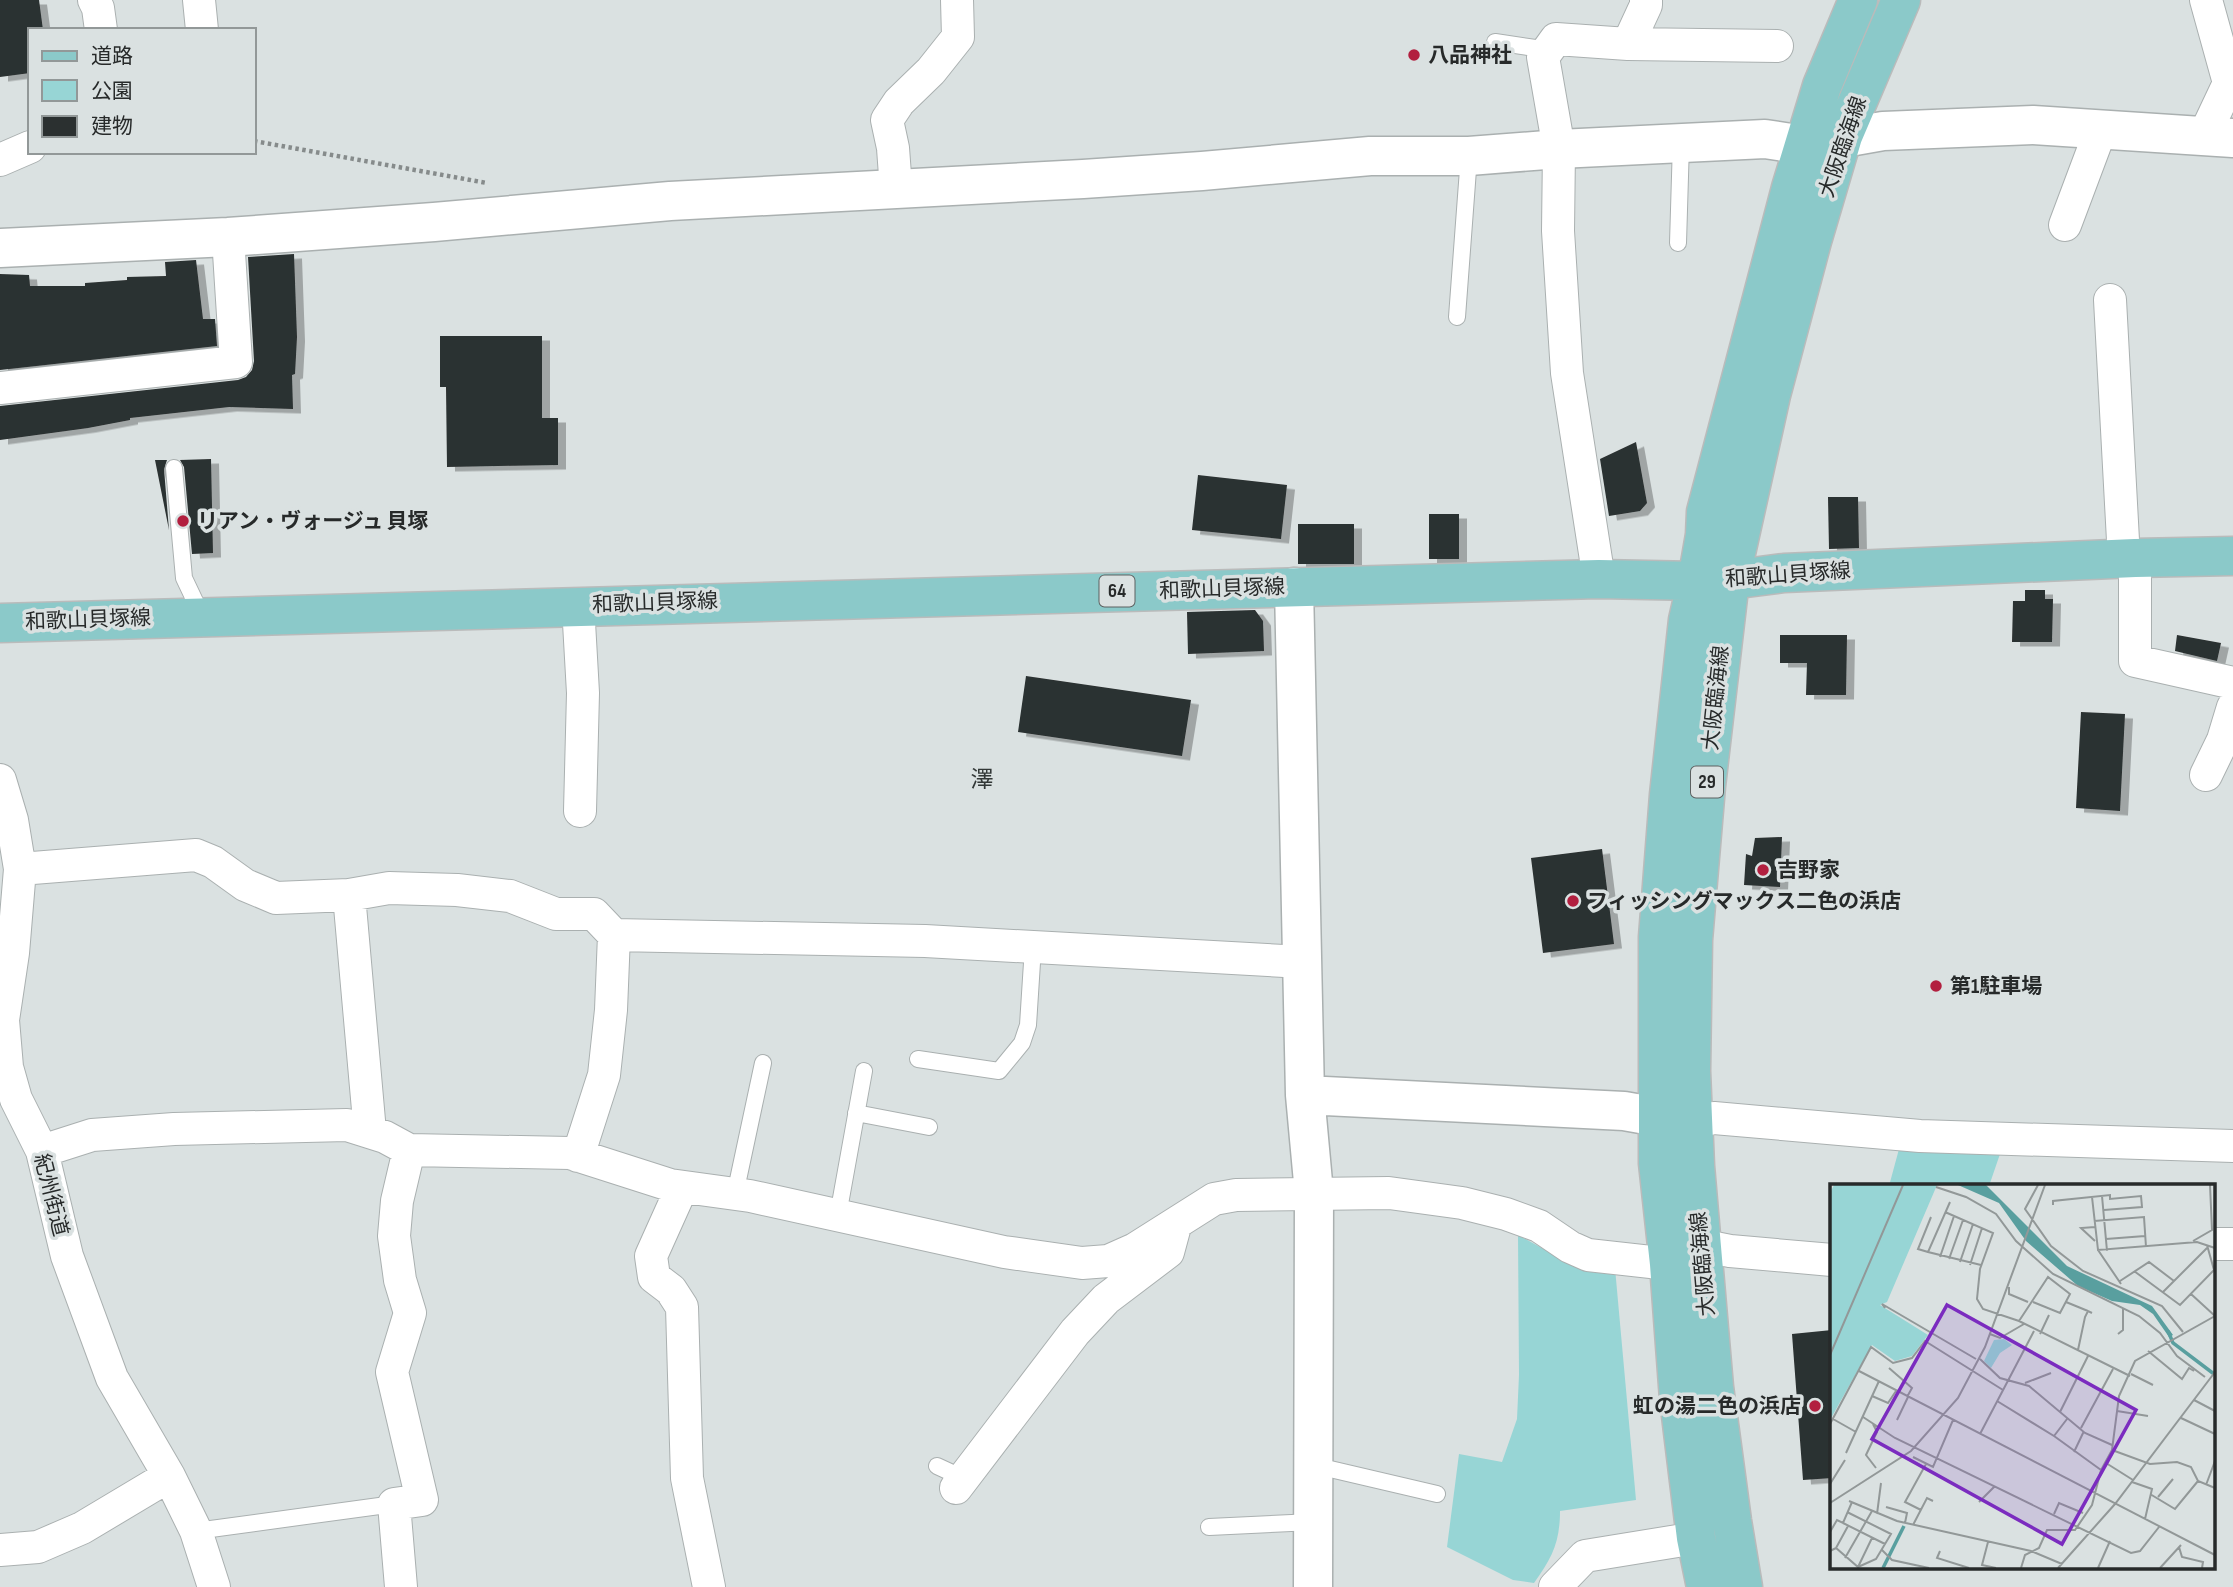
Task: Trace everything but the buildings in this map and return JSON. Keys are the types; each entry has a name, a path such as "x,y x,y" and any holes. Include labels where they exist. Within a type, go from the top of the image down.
{"main road":[{"name":"大阪臨海線","path":"1714,581 1705,535 1706,512 1804,145 1822,86 1858,0"},
{"name":"大阪臨海線","path":"1743,1587 1714,1387 1685,1254 1658,1163 1676,1119 1658,937 1669,795 1686,634 1714,581 1771,395 1843,136 1901,0"},
{"name":"和歌山貝塚線","path":"0,623 1599,579 1714,581 1784,573 2233,556"},
{"name":"大阪臨海線","path":"1685,1254 1679,1399 1696,1538 1706,1587"}],"street":[{"path":"94,0 101,28"},
{"path":"199,0 202,28"},
{"path":"897,189 887,120 899,102 931,71 958,37 957,0"},
{"path":"1628,44 1646,0"},
{"path":"0,247 228,237 670,201 1202,171 1370,156 1469,156 1774,139 1804,145 1883,131 2033,125 2218,137 2231,85 2206,0"},
{"path":"1599,579 1567,373 1558,231 1559,149 1543,57 1556,39 1628,44 1776,46"},
{"path":"2065,225 2101,129"},
{"path":"0,160 28,148"},
{"path":"0,388 236,362 228,237"},
{"path":"2110,300 2135,661 2233,683"},
{"path":"1294,587 1305,1095 1314,1193 1313,1587"},
{"path":"578,606 583,693 580,811"},
{"path":"2206,775 2223,740 2233,707"},
{"name":"紀州街道","path":"0,780 12,820 20,869 6,952 4,1020 8,1100 42,1151 67,1256 111,1378 169,1476 196,1531 214,1587"},
{"path":"20,869 195,855 213,862 246,885 276,898 349,895 389,888 482,892 510,896 556,914 594,914 614,935 925,941 1303,962"},
{"path":"349,895 370,1132"},
{"path":"578,1156 604,1075 611,1010 614,935"},
{"path":"1305,1095 1624,1111 1676,1119 1714,1118 1920,1136 2233,1146"},
{"path":"42,1151 92,1135 174,1129 347,1125 410,1150 570,1153 670,1185 735,1194 1004,1252 1082,1263 1108,1261 1135,1249 1214,1199 1236,1195 1314,1193 1389,1193 1462,1203 1506,1214 1538,1226 1570,1247 1588,1255 1730,1251 1830,1260"},
{"path":"401,1587 394,1504 422,1500 392,1372 410,1313 400,1280 394,1236 397,1201 410,1150"},
{"path":"682,1187 651,1256 654,1277 671,1290 682,1307 687,1478 709,1587"},
{"path":"952,1477 1106,1298 1168,1252 1176,1222"},
{"path":"0,1550 38,1547 82,1528 169,1476"},
{"path":"1555,1587 1585,1556 1696,1538"}],"lane":[{"path":"1495,42 1549,50"},
{"path":"1678,243 1681,143"},
{"path":"1457,317 1469,156"},
{"path":"174,468 184,578 202,616"},
{"path":"918,1059 999,1071 1022,1042 1028,1025 1033,947"},
{"path":"735,1194 763,1063"},
{"path":"838,1215 864,1071"},
{"path":"856,1113 929,1128"},
{"path":"1313,1465 1437,1494"},
{"path":"196,1531 394,1504"},
{"path":"1209,1527 1313,1522"}],"path":[{"path":"256,141 498,185"}],"green space":[{"path":"1899,1149 2000,1154 1990,1184 1890,1184"},
{"path":"1518,1235 1560,1258 1615,1268 1636,1500 1560,1511 1554,1549 1534,1583 1513,1580 1447,1547 1459,1454 1502,1462 1517,1419"}],"place":[{"name":"八品神社","path":"1414,55"},
{"name":"リアン・ヴォージュ 貝塚","path":"183,521"},
{"name":"吉野家","path":"1763,870"},
{"name":"フィッシングマックス二色の浜店","path":"1573,901"},
{"name":"第1駐車場","path":"1936,986"},
{"name":"虹の湯二色の浜店","path":"1815,1406"}],"district":[{"name":"澤","path":"982,780"}]}
